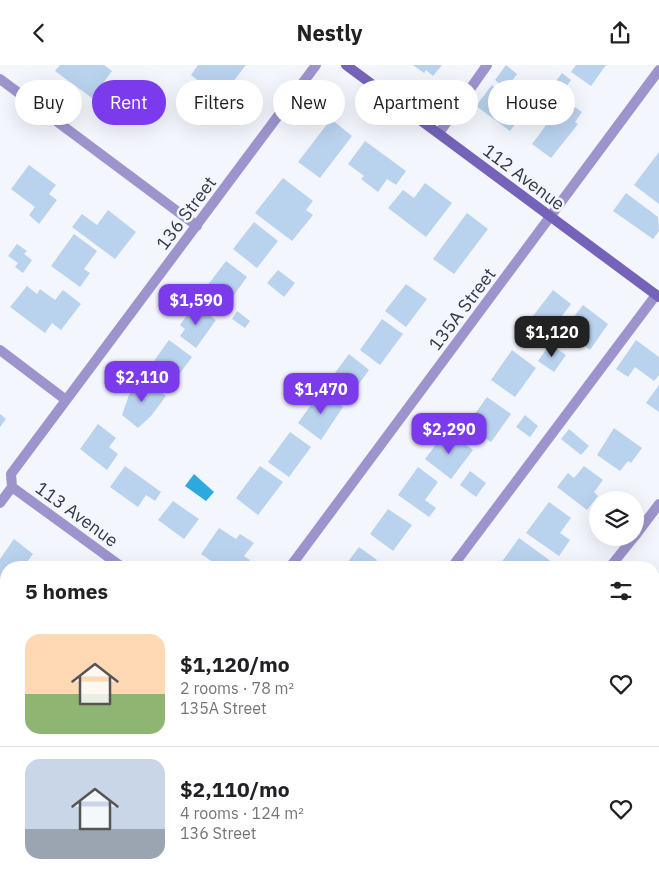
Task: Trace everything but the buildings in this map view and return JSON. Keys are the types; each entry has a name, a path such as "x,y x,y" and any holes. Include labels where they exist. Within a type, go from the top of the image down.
{"main road":[{"name":"112 Avenue","path":"346,65 658,296"}],"street":[{"name":"136 Street","path":"0,503 12,487 11,474 316,65"},
{"path":"439,133 487,65"},
{"name":"135A Street","path":"294,561 552,217 659,70"},
{"path":"0,79 197,226"},
{"path":"457,561 658,296"},
{"path":"0,351 66,400"},
{"name":"113 Avenue","path":"12,487 114,561"},
{"path":"644,524 659,505"},
{"path":"615,561 627,546"}],"water":[{"path":"194,474 214,492 206,501 185,486"}]}
